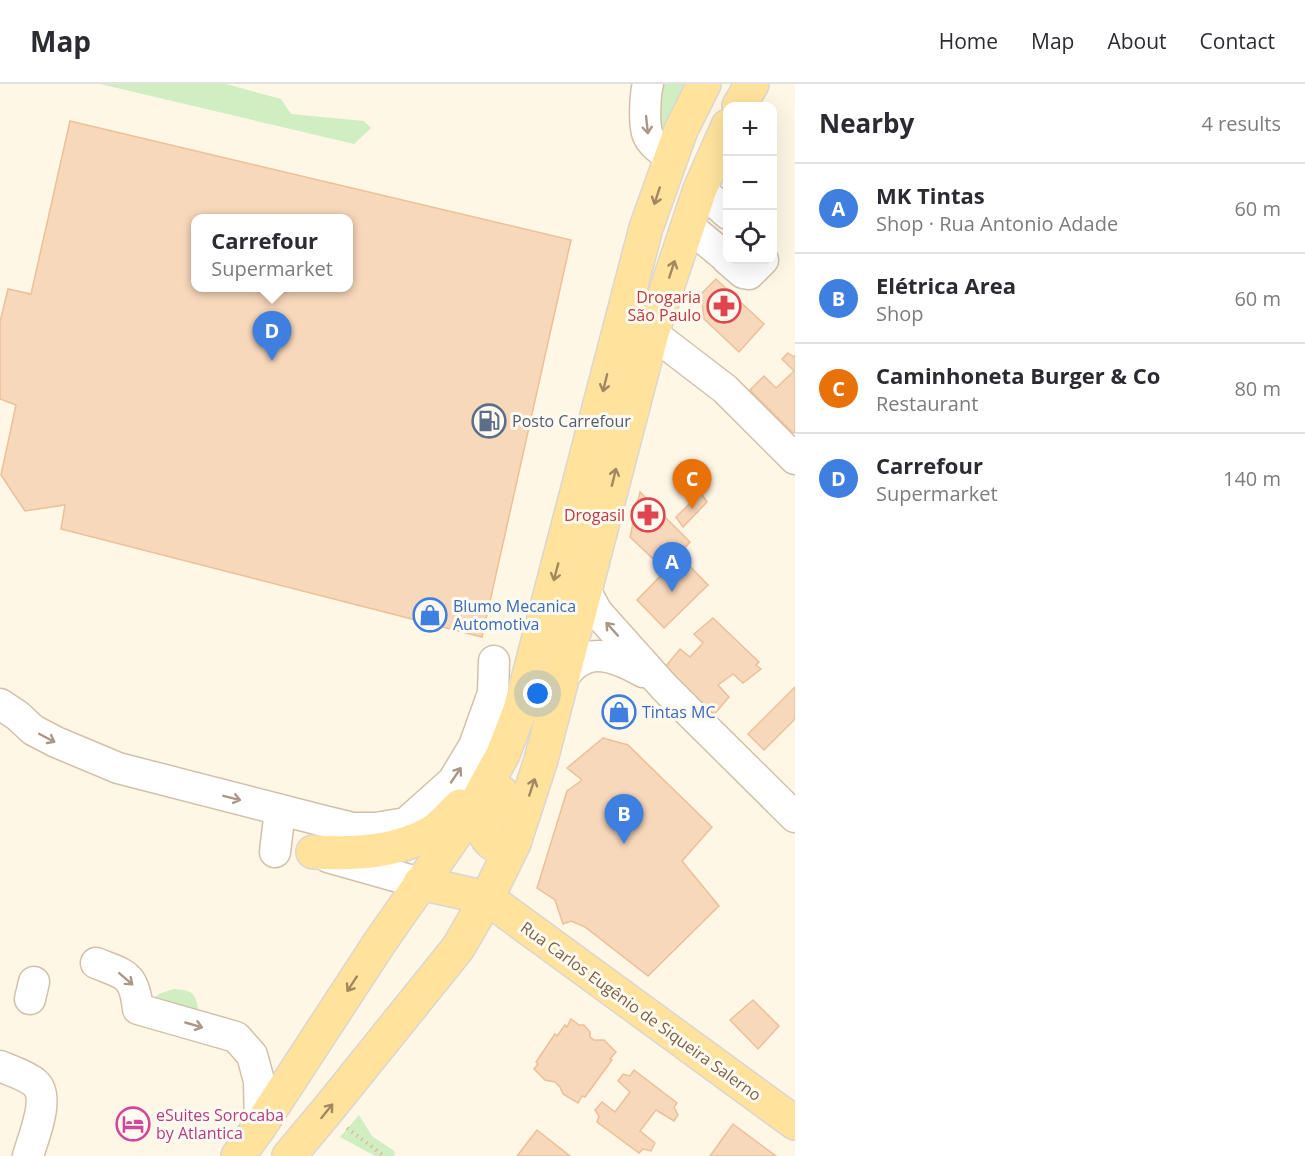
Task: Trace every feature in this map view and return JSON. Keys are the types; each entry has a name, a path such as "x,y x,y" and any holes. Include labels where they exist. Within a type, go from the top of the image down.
{"main road":[{"path":"514,843 498,846 489,841 483,832 484,824 506,782 520,710 645,234 681,130 704,84"},
{"path":"741,102 752,84"},
{"path":"289,1156 458,948 487,898 514,843 541,760 652,333 700,189 723,137"},
{"path":"238,1156 380,942 473,809 503,754 520,710"},
{"path":"313,852 352,854 380,851 434,831 491,775"},
{"path":"420,883 487,898"},
{"path":"380,942 409,918 430,909 452,902 487,898"},
{"name":"Rua Carlos Eugênio de Siqueira Salerno","path":"487,898 795,1123"}],"street":[{"path":"648,84 645,92 647,134 662,152 671,156"},
{"path":"700,189 724,210"},
{"path":"687,225 723,255"},
{"path":"733,264 743,273 749,274 759,264"},
{"path":"652,333 725,389 795,459"},
{"path":"585,590 597,612 665,688 795,817"},
{"path":"560,682 567,670 575,663 590,656 607,655 627,663 665,688"},
{"path":"0,704 33,730 118,768 354,828 376,828 406,823 453,781 474,746 493,693 494,661"},
{"path":"275,852 280,810"},
{"path":"313,852 420,883"},
{"path":"96,963 118,972 131,981 136,989 138,1009 236,1037 252,1055 259,1081 260,1126"},
{"path":"0,1066 33,1081 40,1089 42,1096 40,1113 28,1156"}],"path":[{"path":"326,1112 384,1156"}],"green space":[{"path":"100,84 226,84 281,99 291,114 364,121 371,128 354,144"},
{"path":"664,84 689,84 660,133 654,110"},
{"path":"174,989 192,993 198,1010 152,999"},
{"path":"359,1115 372,1136 394,1151 395,1156 375,1156 340,1137"}],"building":[{"path":"70,121 571,240 482,637 61,529 65,505 25,511 1,475 16,405 0,399 0,322 8,289 31,294"},
{"name":"Drogaria São Paulo","path":"716,279 764,324 739,352 704,319 701,294"},
{"path":"788,353 794,357 795,355 795,432 793,433 750,390 764,376 776,388 794,371 782,359"},
{"name":"Drogasil","path":"640,492 690,542 665,570 630,537"},
{"path":"701,493 707,502 683,527 676,517"},
{"path":"680,556 708,585 664,628 637,600"},
{"path":"713,618 759,662 756,665 761,669 743,683 733,674 718,685 729,697 713,716 665,667 680,649 690,657 703,643 694,634"},
{"path":"795,687 795,719 764,750 748,734"},
{"path":"603,738 628,745 712,827 682,861 719,906 648,976 585,927 571,921 563,924 555,900 537,888 567,791 582,780 567,768"},
{"path":"753,1000 779,1026 758,1049 730,1020"},
{"path":"571,1019 579,1025 584,1025 594,1040 604,1040 616,1052 585,1097 582,1096 578,1103 563,1094 555,1082 545,1080 534,1069 538,1064 536,1062 555,1034 557,1036 565,1025 567,1027"},
{"path":"634,1070 677,1103 674,1107 678,1115 674,1121 656,1110 640,1131 655,1143 651,1151 643,1149 639,1153 597,1122 599,1116 595,1110 602,1102 615,1112 630,1092 618,1081 623,1074 630,1076"},
{"path":"733,1124 776,1156 710,1156"},
{"path":"537,1130 570,1156 517,1156"}],"place":[{"name":"Drogaria São Paulo","path":"724,306"},
{"name":"Carrefour","path":"272,361"},
{"name":"Posto Carrefour","path":"489,421"},
{"name":"Caminhoneta Burger & Co","path":"692,509"},
{"name":"Drogasil","path":"648,515"},
{"name":"MK Tintas","path":"672,592"},
{"name":"Blumo Mecanica Automotiva","path":"430,615"},
{"name":"Tintas MC","path":"619,712"},
{"name":"Elétrica Area","path":"624,844"},
{"name":"eSuites Sorocaba by Atlantica","path":"133,1124"}]}
